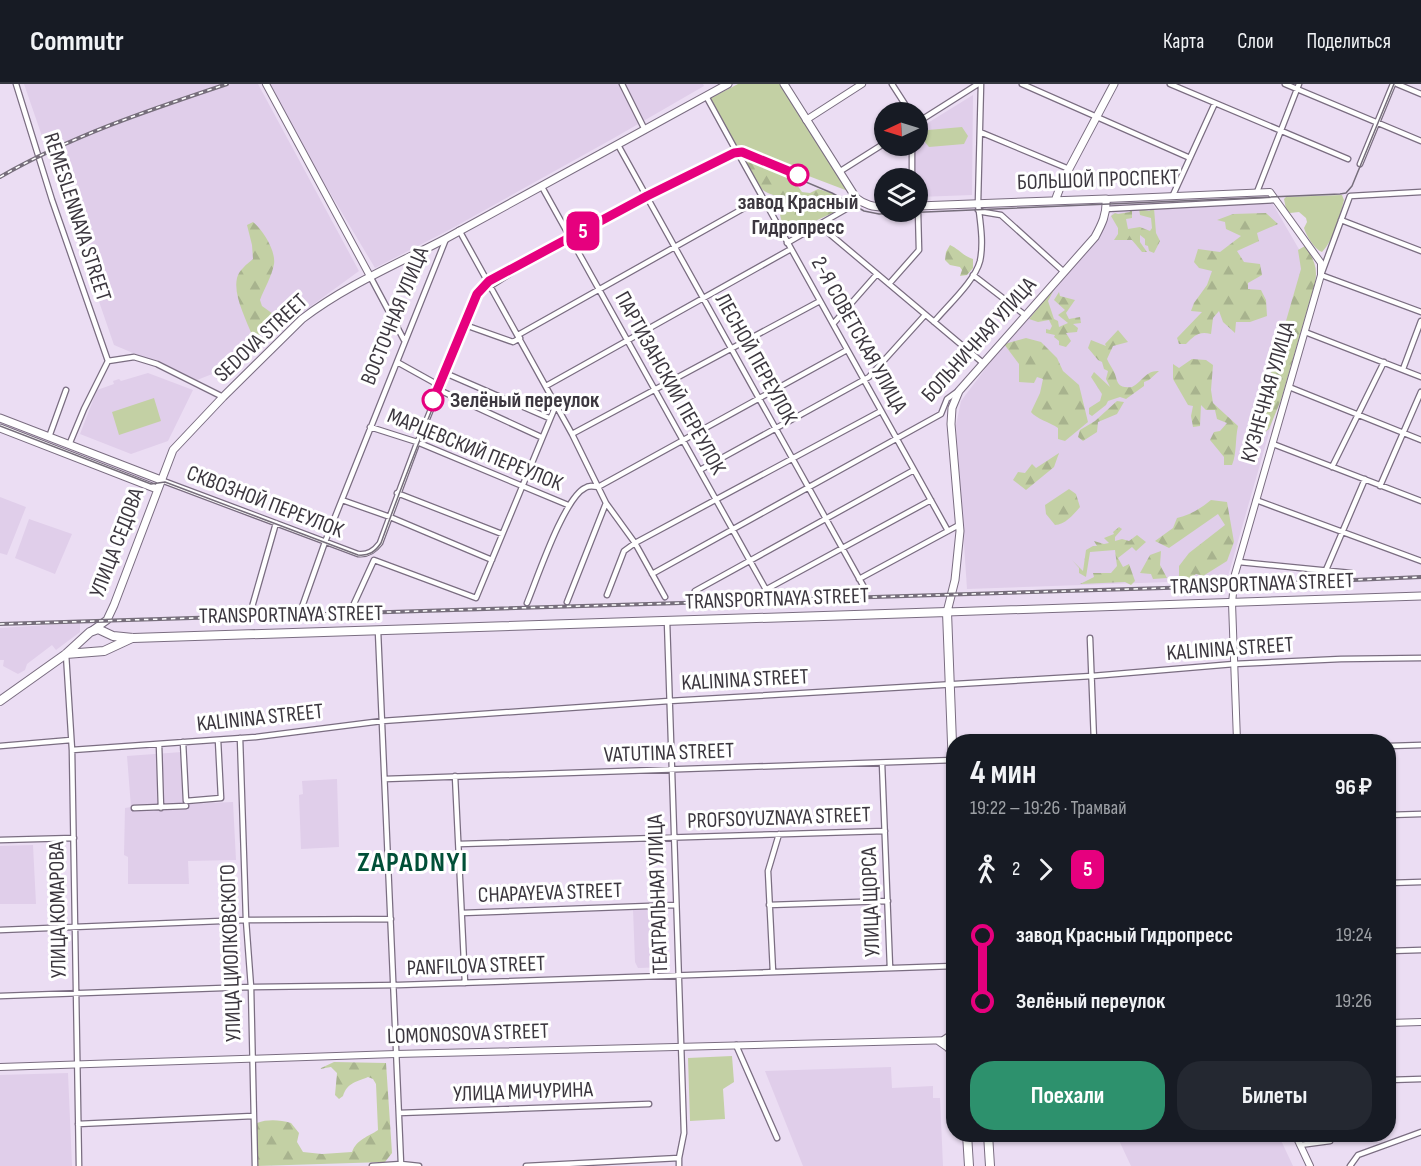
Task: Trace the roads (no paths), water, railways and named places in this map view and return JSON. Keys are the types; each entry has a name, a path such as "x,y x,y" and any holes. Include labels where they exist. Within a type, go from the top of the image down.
{"main road":[{"name":"ВОСТОЧНАЯ УЛИЦА","path":"446,238 728,84"},
{"path":"784,84 856,198 874,207"},
{"path":"1055,201 1069,169 1114,84"},
{"name":"БОЛЬШОЙ ПРОСПЕКТ","path":"928,206 1106,200"},
{"name":"БОЛЬНИЧНАЯ УЛИЦА","path":"959,391 1095,237 1104,221 1107,209 1106,200"},
{"name":"SEDOVA STREET","path":"161,480 175,446 302,319 371,278 446,238"},
{"path":"952,734 947,612 956,580 959,555 959,525 951,424 952,408 959,391"},
{"path":"0,418 161,480"},
{"path":"0,428 157,489"},
{"name":"УЛИЦА СЕДОВА","path":"108,634 107,620 161,480"},
{"name":"TRANSPORTNAYA STREET","path":"133,638 1421,596"},
{"name":"УЛИЦА СЕДОВА","path":"92,631 107,620"},
{"path":"0,701 66,654 92,631 101,629 108,634 133,638"},
{"path":"92,631 86,638 87,646 93,652 100,652 108,647 110,640 108,634"},
{"path":"66,654 100,652 133,638"},
{"path":"968,1142 969,1166"},
{"path":"988,1142 990,1166"}],"street":[{"name":"REMESLENNAYA STREET","path":"16,84 52,200 108,361"},
{"path":"266,84 404,340"},
{"path":"622,84 645,130"},
{"path":"806,120 862,84"},
{"path":"892,84 904,102"},
{"path":"928,116 979,84"},
{"path":"934,322 973,275 980,261 979,84"},
{"path":"1022,84 1190,158"},
{"path":"1170,84 1348,159"},
{"path":"1285,84 1298,87 1421,141"},
{"path":"1360,164 1395,84 1421,94"},
{"path":"1257,192 1298,87"},
{"path":"706,96 734,147"},
{"path":"1173,195 1215,103"},
{"path":"980,132 1069,169"},
{"name":"ЛЕСНОЙ ПЕРЕУЛОК","path":"618,145 865,589"},
{"path":"839,172 874,150"},
{"name":"2-Я СОВЕТСКАЯ УЛИЦА","path":"739,155 948,531"},
{"path":"389,517 478,294 569,236 697,169"},
{"name":"ПАРТИЗАНСКИЙ ПЕРЕУЛОК","path":"542,187 770,595"},
{"name":"БОЛЬШОЙ ПРОСПЕКТ","path":"1106,200 1270,192 1276,200"},
{"name":"КУЗНЕЧНАЯ УЛИЦА","path":"1237,734 1232,603 1235,574 1321,275 1348,199 1353,195 1421,192"},
{"path":"465,325 513,342 599,289 762,198"},
{"path":"1276,200 1317,255 1321,263 1321,275 1421,312"},
{"name":"БОЛЬШОЙ ПРОСПЕКТ","path":"1107,209 1276,200"},
{"path":"787,243 860,201"},
{"path":"978,206 982,212 1001,215 1064,272"},
{"path":"1341,220 1421,251"},
{"path":"889,284 919,250 918,222"},
{"path":"819,225 983,363"},
{"path":"459,230 572,434 606,503 635,543 665,597"},
{"name":"ВОСТОЧНАЯ УЛИЦА","path":"302,608 370,426 446,238"},
{"path":"546,386 791,249"},
{"path":"1317,255 1324,257 1329,253"},
{"path":"833,324 878,274"},
{"path":"973,275 1025,315"},
{"path":"572,434 820,301"},
{"path":"700,470 869,377 925,315"},
{"path":"1403,369 1421,321"},
{"path":"1305,332 1421,377"},
{"path":"528,603 568,505 585,487 598,487 847,350"},
{"path":"69,445 84,408 108,361 134,357 157,364 223,397"},
{"path":"397,362 433,382 439,390 541,437"},
{"path":"1332,467 1384,362"},
{"path":"445,373 549,418"},
{"path":"1289,387 1421,440"},
{"path":"49,437 66,390"},
{"name":"БОЛЬНИЧНАЯ УЛИЦА","path":"652,574 897,440 940,414 947,399 959,391"},
{"path":"1380,486 1421,392"},
{"path":"352,608 374,560 476,598 556,405"},
{"path":"607,595 624,551 635,543 881,411"},
{"name":"МАРЦЕВСКИЙ ПЕРЕУЛОК","path":"370,426 417,442 568,505"},
{"path":"1273,444 1421,501"},
{"path":"695,591 914,470"},
{"path":"1326,570 1365,479"},
{"name":"СКВОЗНОЙ ПЕРЕУЛОК","path":"161,480 358,554 370,553 377,547 389,517"},
{"path":"398,493 502,534"},
{"path":"342,500 492,560"},
{"path":"766,589 931,500"},
{"path":"1256,500 1421,561"},
{"path":"567,602 606,503"},
{"path":"252,607 276,523"},
{"path":"859,579 959,525"},
{"path":"1239,562 1351,573"},
{"name":"ТЕАТРАЛЬНАЯ УЛИЦА","path":"667,621 670,769 684,1133 679,1166"},
{"path":"378,631 401,1164"},
{"path":"1090,638 1094,734"},
{"name":"УЛИЦА КОМАРОВА","path":"66,654 72,750 80,1166"},
{"name":"KALININA STREET","path":"72,750 240,738 382,721 669,701 1234,664 1421,658"},
{"name":"УЛИЦА ЦИОЛКОВСКОГО","path":"240,738 246,920 251,987 255,1166"},
{"path":"183,742 186,801 221,798 218,740"},
{"path":"0,746 71,741"},
{"path":"159,744 161,808"},
{"path":"1396,746 1421,745"},
{"name":"VATUTINA STREET","path":"385,779 946,760"},
{"name":"УЛИЦА ЩОРСА","path":"882,763 890,968"},
{"path":"455,776 465,982"},
{"path":"134,808 186,806"},
{"path":"1396,815 1421,814"},
{"name":"PROFSOYUZNAYA STREET","path":"459,844 885,831"},
{"path":"772,972 768,871 779,834"},
{"path":"0,840 74,838"},
{"path":"1396,883 1421,882"},
{"path":"769,906 888,901"},
{"name":"CHAPAYEVA STREET","path":"462,913 675,905"},
{"path":"0,930 246,920 391,919"},
{"path":"1396,951 1421,950"},
{"name":"PANFILOVA STREET","path":"0,996 946,966"},
{"path":"1396,1023 1421,1022"},
{"name":"LOMONOSOVA STREET","path":"0,1067 945,1040"},
{"path":"736,1045 777,1138"},
{"path":"1396,1080 1421,1079"},
{"name":"УЛИЦА МИЧУРИНА","path":"399,1113 649,1104"},
{"path":"78,1124 253,1116"},
{"path":"1396,1141 1421,1132"},
{"path":"1310,1166 1300,1144 1320,1142"},
{"path":"1350,1166 1358,1155 1394,1142"},
{"path":"526,1166 679,1158"},
{"path":"372,1166 401,1164 418,1166"}],"tram line":[{"path":"0,426 151,484 165,482 358,555 365,555 374,551 381,543 467,318 483,290 490,283 735,154 832,193 864,211 879,214 1340,194 1346,193 1352,186 1394,84"},
{"name":"5","path":"433,400 477,294 489,281 647,196 734,153 742,152 798,175"}],"railway":[{"path":"0,177 82,136 227,84"},
{"path":"0,624 1197,587 1421,577"}],"place":[{"name":"завод Красный Гидропресс","path":"798,175"},
{"name":"Зелёный переулок","path":"433,400"}],"district":[{"name":"ZAPADNYI","path":"413,862"}]}
